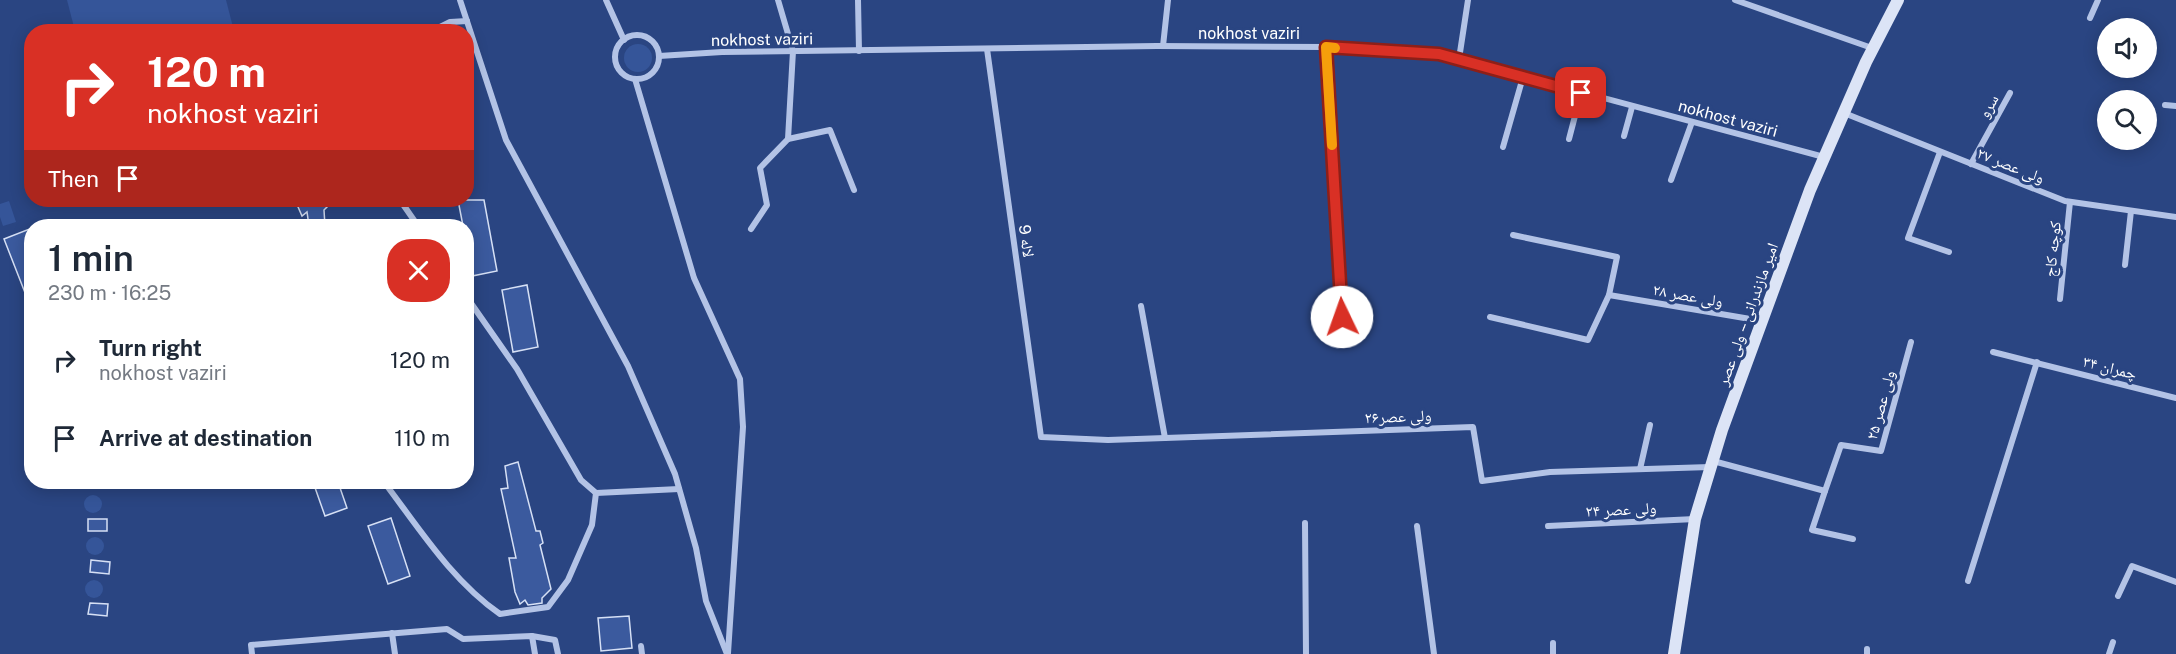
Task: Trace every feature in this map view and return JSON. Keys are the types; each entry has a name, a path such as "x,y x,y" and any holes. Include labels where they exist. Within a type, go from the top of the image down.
{"main road":[{"name":"امیر مازندرانی -- ولی عصر","path":"1674,654 1695,519 1712,464 1810,190 1873,49 1898,0"}],"street":[{"path":"460,0 468,24"},
{"path":"606,0 624,40"},
{"path":"778,0 793,51 788,139"},
{"path":"858,0 859,51"},
{"path":"1163,46 1168,0"},
{"path":"1459,59 1468,0"},
{"path":"1736,0 1873,49"},
{"path":"2090,18 2098,0"},
{"path":"445,24 450,21 467,21"},
{"path":"636,35 649,39 659,56 654,70 649,75 635,79 627,77 618,66 616,52 624,40 636,35"},
{"path":"474,42 507,140 628,366 675,474 696,548 706,601 728,654"},
{"name":"nokhost vaziri","path":"659,56 793,51 1163,46 1326,47 1439,54 1824,157"},
{"path":"1326,47 1342,317"},
{"name":"لاله 9","path":"987,49 1041,437"},
{"path":"1503,147 1523,77"},
{"path":"635,79 694,278 740,379 743,427 728,654"},
{"path":"1569,139 1581,93"},
{"name":"سرو","path":"1971,164 2010,93"},
{"path":"2165,105 2176,106"},
{"path":"1624,136 1632,107"},
{"name":"ولی عصر ۲۷","path":"1844,113 2070,202 2176,217"},
{"path":"1671,180 1692,122"},
{"path":"751,229 767,205 760,168 788,139 830,130 854,190"},
{"path":"1940,152 1908,238 1949,252"},
{"name":"کوچه کاج","path":"2060,299 2070,202"},
{"path":"2124,266 2131,211"},
{"path":"1490,317 1588,340 1610,295 1617,256 1513,235"},
{"name":"ولی عصر ۲۸","path":"1610,295 1763,321"},
{"path":"1141,306 1165,438"},
{"path":"474,307 517,369 582,480 596,493 679,489"},
{"name":"ولی عصر ۲۵","path":"1825,491 1841,445 1881,451 1911,342"},
{"name":"چمران ۳۴","path":"1993,352 2176,398"},
{"path":"1968,581 2037,362"},
{"path":"1640,469 1650,425"},
{"name":"ولی عصر۲۶","path":"1041,437 1108,440 1473,427 1482,481 1550,472 1712,464"},
{"path":"1712,464 1825,491 1812,530 1853,539"},
{"path":"389,489 465,586 482,602 500,614 548,607 568,580 592,525 596,493"},
{"name":"ولی عصر ۲۴","path":"1548,526 1695,519"},
{"path":"1305,523 1306,654"},
{"path":"1417,526 1434,654"},
{"path":"2118,596 2132,566 2176,582"},
{"path":"252,654 251,645 447,628 463,639 532,636 555,640 558,654"},
{"path":"392,633 395,654"},
{"path":"532,636 536,654"},
{"path":"2109,654 2113,642"},
{"path":"1553,643 1553,654"},
{"path":"641,646 642,654"}],"shaded area":[{"path":"67,0 226,0 232,24 73,24"},
{"path":"638,44 648,48 652,58 648,68 638,72 628,68 624,58 628,48"},
{"path":"9,201 16,222 3,226 0,204"},
{"path":"93,495 99,498 102,504 99,510 93,513 87,510 84,504 87,498"},
{"path":"95,537 101,540 104,546 101,552 95,555 89,552 86,546 89,540"},
{"path":"94,580 100,583 103,589 100,595 94,598 88,595 85,589 88,583"}],"building":[{"path":"474,200 484,200 497,271 474,276 474,219 462,219 459,207 474,207"},
{"path":"298,207 327,207 324,210 325,219 308,219 307,212 302,216"},
{"path":"24,231 24,290 4,239"},
{"path":"527,285 538,347 513,352 502,290"},
{"path":"518,462 536,531 540,531 543,543 540,545 551,589 542,598 542,603 528,605 525,600 520,604 515,592 509,558 516,558 501,489 508,488 505,466"},
{"path":"315,489 340,489 347,508 325,516"},
{"path":"391,518 410,576 388,584 368,526"},
{"path":"88,519 107,519 107,531 88,531"},
{"path":"91,560 110,562 109,574 90,572"},
{"path":"90,603 108,604 107,616 88,614"},
{"path":"629,616 632,648 601,651 598,618"}],"slow traffic":[{"path":"1332,145 1326,47 1335,48"}],"route":[{"path":"1342,317 1326,47 1439,54 1581,93"}]}
